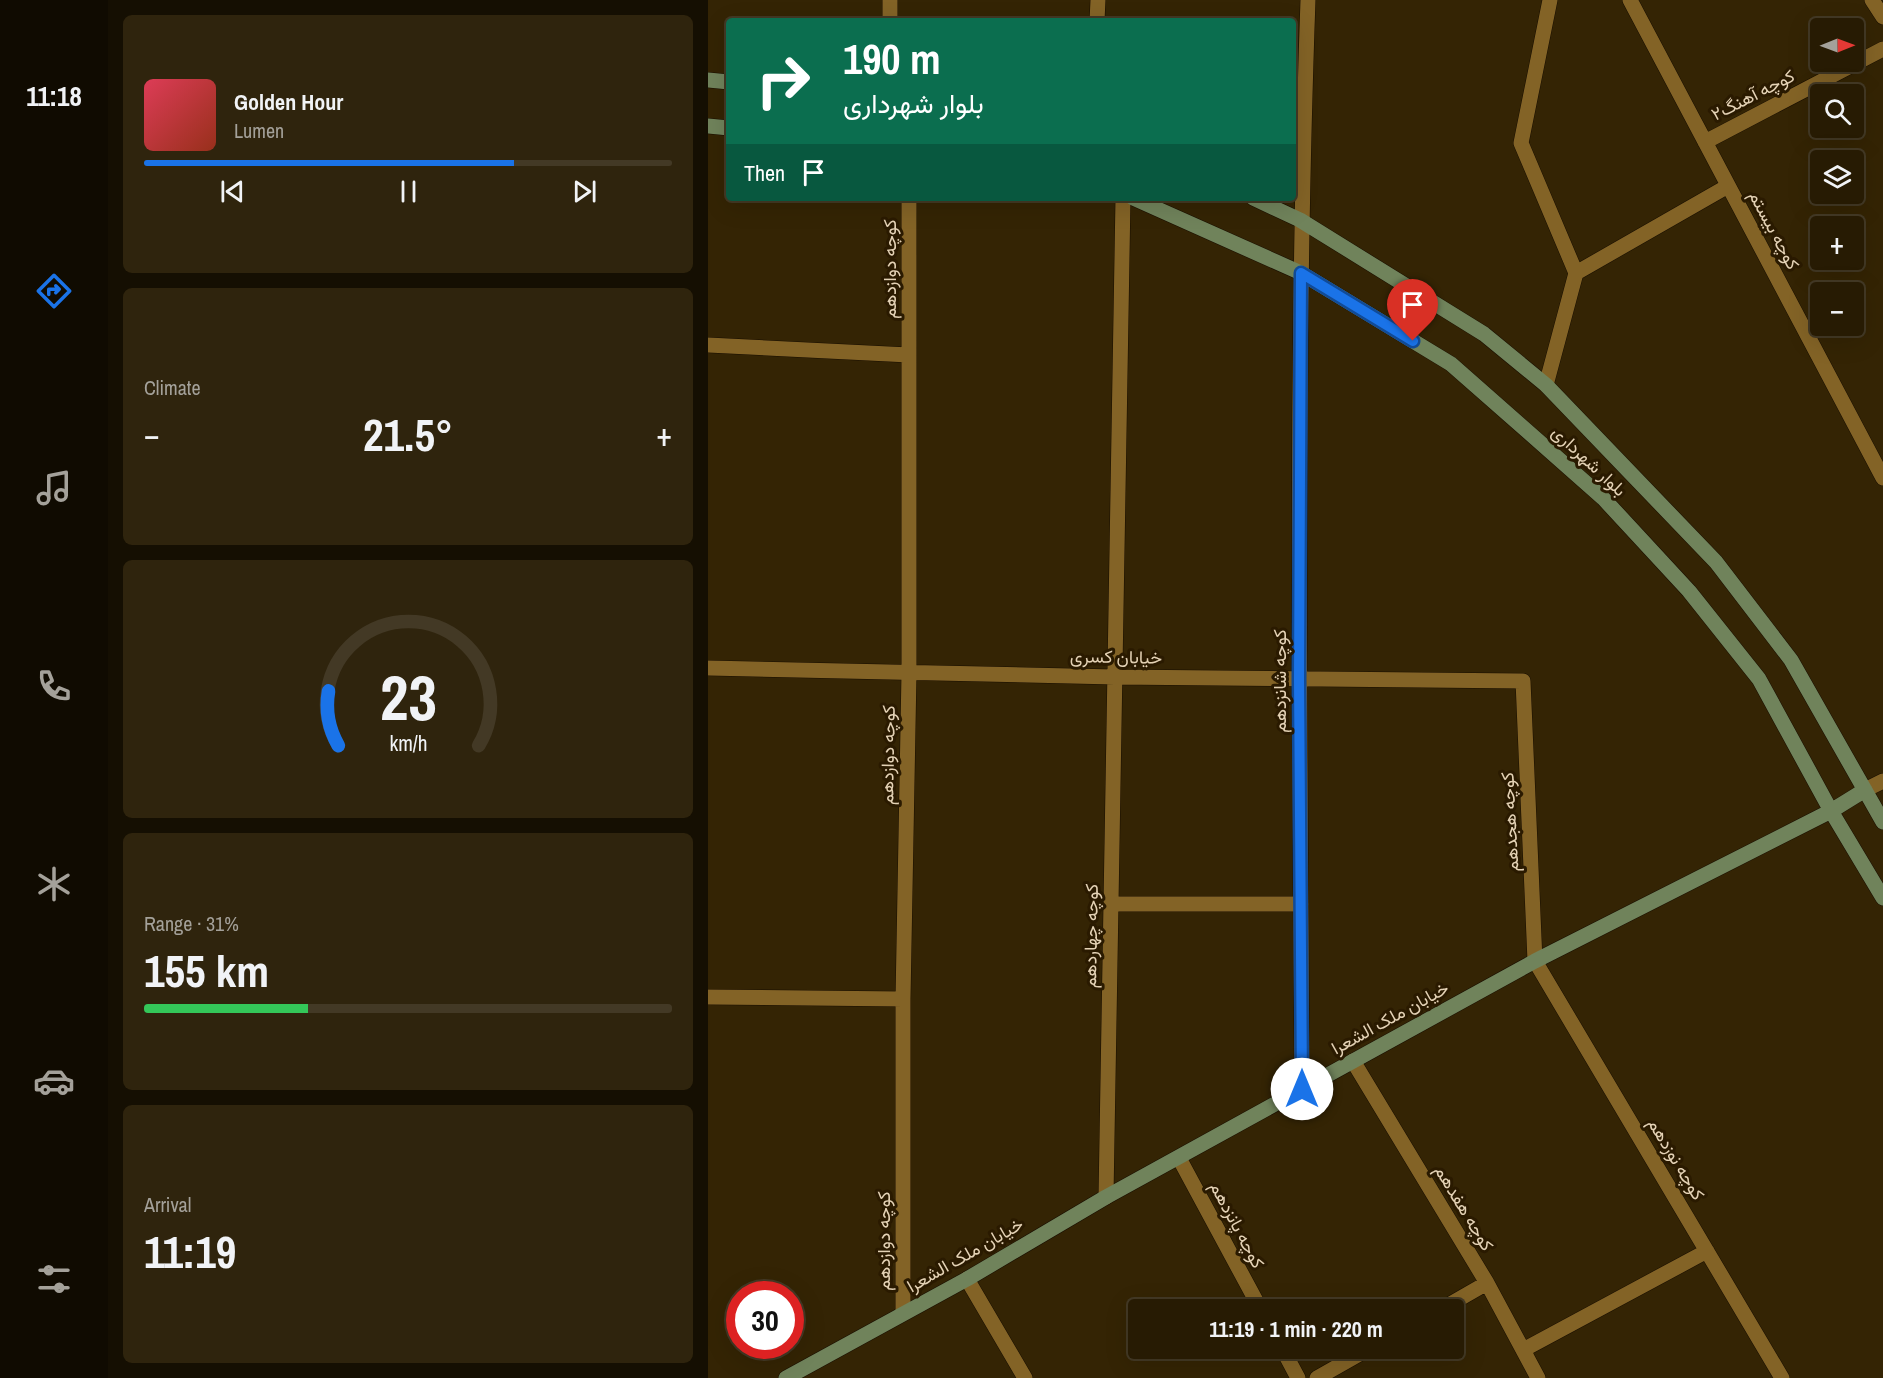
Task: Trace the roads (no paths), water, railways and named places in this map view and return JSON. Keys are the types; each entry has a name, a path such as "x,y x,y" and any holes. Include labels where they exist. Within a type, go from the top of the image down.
{"main road":[{"path":"708,80 726,82"},
{"path":"708,126 726,128"},
{"name":"بلوار شهرداری","path":"1140,201 1301,273 1451,364 1603,498 1689,591 1759,679 1831,811 1883,898"},
{"name":"بلوار شهرداری","path":"1259,201 1300,220 1484,334 1546,385 1716,562 1791,660 1883,822"},
{"name":"خیابان ملک الشعرا","path":"786,1378 967,1279 1106,1197 1535,961 1831,811 1865,790"}],"street":[{"path":"890,0 890,18"},
{"path":"1097,18 1098,0"},
{"name":"کوچه شانزدهم","path":"1302,1089 1299,679 1300,220 1308,0"},
{"path":"1546,385 1576,273 1521,143 1550,0"},
{"name":"کوچه بیستم","path":"1630,0 1883,478"},
{"path":"1872,0 1883,17"},
{"name":"کوچه آهنگ۲","path":"1705,142 1883,49"},
{"path":"1576,273 1728,186"},
{"name":"کوچه دوازدهم","path":"903,1313 903,999 909,673 909,201"},
{"name":"کوچه چهاردهم","path":"1106,1197 1124,201"},
{"path":"708,345 909,355"},
{"name":"خیابان کسری","path":"708,668 1523,681"},
{"name":"کوچه هجدهم","path":"1523,681 1535,961"},
{"path":"1865,790 1883,781"},
{"path":"1112,904 1301,904"},
{"name":"کوچه نوزدهم","path":"1535,961 1782,1378"},
{"path":"708,997 903,999"},
{"name":"کوچه هفدهم","path":"1353,1061 1487,1283 1538,1378"},
{"name":"کوچه پانزدهم","path":"1179,1158 1255,1299"},
{"path":"1523,1350 1707,1251"},
{"path":"967,1279 1025,1378"},
{"path":"1459,1299 1487,1283"},
{"path":"1288,1359 1298,1378"},
{"path":"1317,1378 1351,1359"}]}
